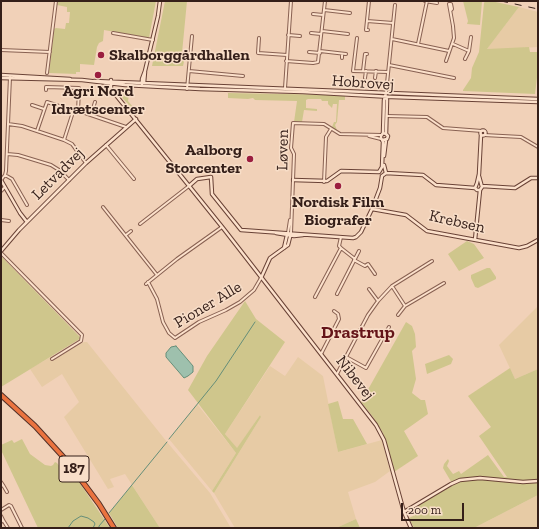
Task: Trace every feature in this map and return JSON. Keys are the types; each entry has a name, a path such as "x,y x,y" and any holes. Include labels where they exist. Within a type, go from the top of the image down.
{"highway":[{"name":"187","path":"1,395 26,417 67,461 96,498 114,528"},
{"path":"1,395 26,417"}],"street":[{"path":"48,73 56,1"},
{"path":"143,86 160,1"},
{"path":"285,90 291,1"},
{"path":"286,61 317,63 319,61 325,1"},
{"path":"368,30 366,30 369,1"},
{"path":"418,44 426,1 437,3"},
{"path":"386,173 383,169 382,139 387,116 386,93 395,5"},
{"path":"324,10 347,14 350,13"},
{"path":"446,61 454,38 454,26 450,10"},
{"path":"313,14 324,15"},
{"path":"367,21 393,23"},
{"path":"311,33 322,32 344,35 348,34"},
{"path":"113,33 153,40"},
{"path":"288,35 300,36"},
{"path":"187,89 192,36"},
{"path":"465,59 469,51 471,37"},
{"path":"259,38 258,53 287,55"},
{"path":"357,38 353,71 388,72"},
{"path":"392,39 450,51"},
{"path":"453,44 469,51"},
{"path":"1,50 50,52"},
{"path":"309,52 346,54"},
{"path":"365,78 365,54 367,54"},
{"path":"389,65 454,78"},
{"path":"189,71 243,76"},
{"path":"376,71 376,78"},
{"name":"Hobrovej","path":"1,77 57,77 92,81 187,84 386,97 538,100"},
{"path":"10,77 7,154 5,175 1,180 20,213 27,222"},
{"name":"Hobrovej","path":"112,82 187,89 386,93 538,100"},
{"name":"Nibevej","path":"112,82 111,89 222,227 371,417 380,432 387,451 404,512 411,528"},
{"path":"46,90 46,87 79,88 78,112"},
{"path":"293,180 324,182 342,171 379,172 383,169 386,140 388,137 384,134 384,100 386,97"},
{"path":"37,131 47,102 59,106"},
{"path":"90,115 95,102"},
{"path":"32,105 44,109"},
{"path":"64,140 73,112 90,115 126,127"},
{"path":"387,116 427,117 443,128 475,130 482,134 521,137 538,147"},
{"name":"Letvadvej","path":"52,359 81,341 82,335 1,252 27,222 86,163 136,119"},
{"name":"Løven","path":"289,234 294,154 291,148 293,123 324,124 340,134 384,134"},
{"path":"8,124 20,125 64,140 72,144 86,163"},
{"path":"324,182 326,137 331,129"},
{"path":"474,240 477,228 480,144 482,134"},
{"name":"Løven","path":"366,135 382,139"},
{"path":"382,139 386,140"},
{"path":"106,145 134,179"},
{"path":"7,154 18,155 51,165 59,170 69,180"},
{"path":"379,172 382,176"},
{"path":"140,224 197,180 211,177 212,194 239,228 243,230 353,238 358,235 372,209 380,188 382,176 386,173 421,174 425,175 436,185 478,187 515,188 530,178 538,178"},
{"path":"5,175 12,180 27,205"},
{"path":"1,191 5,187"},
{"path":"103,207 157,275 222,227"},
{"name":"Krebsen","path":"372,209 406,215 427,231 474,240 519,248 538,240"},
{"path":"1,220 9,221"},
{"path":"126,235 131,231"},
{"path":"261,278 270,258 288,245 289,234"},
{"path":"315,296 341,248 341,237"},
{"path":"341,248 354,260 365,266 368,264 374,274"},
{"path":"337,294 359,251"},
{"path":"337,374 368,315 378,301 392,286 432,261"},
{"name":"Pioner Alle","path":"157,275 147,283 157,299 163,322 169,333 175,338 199,322 240,302 254,290 261,278"},
{"path":"398,315 405,306 444,283"},
{"path":"392,286 405,306"},
{"path":"369,289 378,301"},
{"path":"321,354 339,319 338,314 334,311"},
{"path":"346,357 366,368 389,328"},
{"path":"404,512 460,480 480,478 523,482 538,481"},
{"path":"2,484 8,492"},
{"path":"1,510 9,505 11,506 22,528"},
{"path":"1,516 2,521 8,528"}],"shaded area":[{"path":"58,1 156,1 149,38 104,30 103,41 99,43 97,47 94,65 80,64 80,72 76,72 76,74 49,73 54,29 65,29 66,23 69,23 70,12 67,12 67,7 57,5"},
{"path":"165,1 187,1 182,53 185,57 183,66 152,66"},
{"path":"463,1 482,1 480,25 467,24 468,21"},
{"path":"485,1 519,7 487,49 529,47 530,52 538,52 538,69 535,94 463,91 471,78 472,68 479,52"},
{"path":"519,7 538,12 538,47 486,50"},
{"path":"119,88 130,88 128,101 138,113 135,115 128,104 116,91"},
{"path":"228,93 338,95 345,96 345,100 339,100 337,122 335,125 338,133 332,127 334,122 336,122 337,104 333,104 332,108 328,104 328,101 322,101 321,99 308,99 306,100 306,108 317,109 317,111 304,110 302,122 294,122 297,101 228,98"},
{"path":"467,241 474,244 484,258 459,271 448,254"},
{"path":"1,256 80,337 80,339 1,387"},
{"path":"490,268 496,279 478,288 475,287 471,275"},
{"path":"245,301 256,319 285,342 225,434 237,448 260,415 261,417 214,493 212,491 236,453 188,390 207,356"},
{"path":"538,306 538,369 515,379 499,345"},
{"path":"406,322 412,326 415,334 416,347 412,351 416,379 412,393 421,400 425,400 428,414 404,431 418,456 394,472 383,433 361,402"},
{"path":"84,342 87,342 210,493 231,528 160,528 125,474 110,479 114,487 108,489 64,417 79,402 62,374 42,387 30,369 54,355 56,358"},
{"path":"176,346 193,366 193,372 184,378 166,357 166,353 171,347"},
{"path":"449,355 453,359 451,364 427,374 425,364"},
{"path":"298,357 323,376 338,452 382,440 390,471 375,482 348,492 356,519 336,528 235,528 214,493 261,417 260,415 237,449 225,434 270,366 285,376"},
{"path":"510,368 515,379 538,369 538,495 474,528 414,528 409,518 419,509 418,505 453,485 443,468 448,459 449,461 447,466 453,474 459,471 461,474 488,455 504,477 507,477 479,436 491,427 468,396"},
{"path":"338,401 343,419 353,419 367,444 338,452 328,404"},
{"path":"197,404 236,453 212,491 169,439"},
{"path":"22,439 30,454 45,465 51,466 55,462 70,480 75,476 110,528 38,528 1,450 1,445 12,440 14,443"},
{"path":"132,485 160,528 118,528 109,513"},
{"path":"538,495 538,528 474,528"},
{"path":"356,519 360,528 336,528"}],"waterway":[{"path":"169,439 216,381 255,322"},
{"path":"109,513 167,442"},
{"path":"68,528 73,521 81,516 94,522 95,524 93,528"},
{"path":"99,528 105,519"}],"railway":[{"path":"501,1 538,9"}],"place":[{"name":"Skalborggårdhallen","path":"101,55"},
{"name":"Agri Nord Idrætscenter","path":"98,75"},
{"name":"Aalborg Storcenter","path":"250,159"},
{"name":"Nordisk Film Biografer","path":"338,186"}],"district":[{"name":"Drastrup","path":"358,333"}]}
